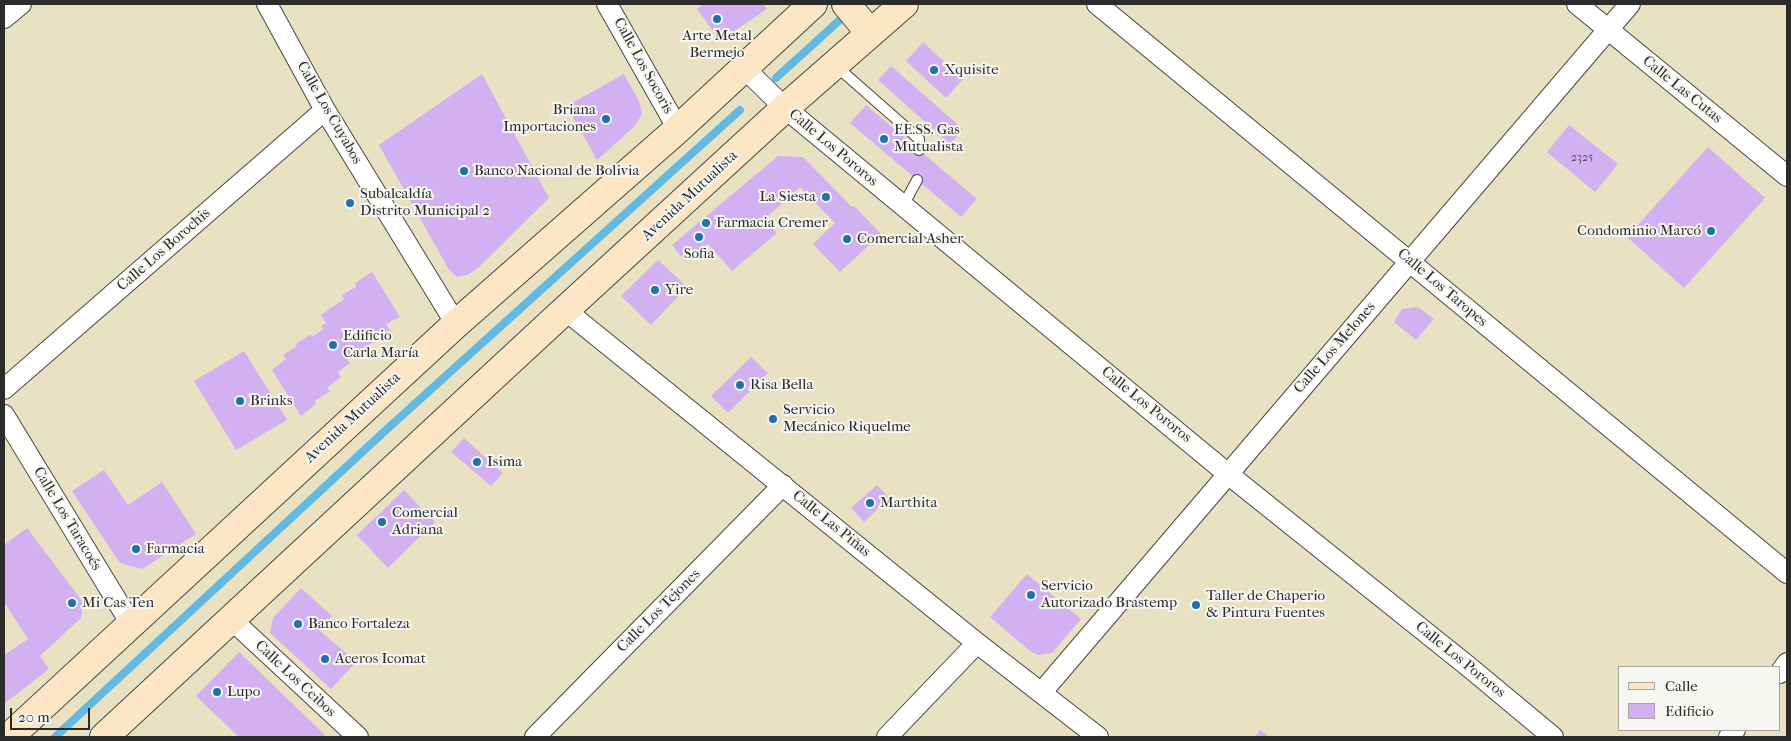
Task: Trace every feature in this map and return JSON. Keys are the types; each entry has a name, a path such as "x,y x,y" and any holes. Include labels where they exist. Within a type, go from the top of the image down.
{"main road":[{"name":"Avenida Mutualista","path":"9,737 456,324 746,71 813,4"},
{"path":"846,4 868,30"},
{"name":"Avenida Mutualista","path":"104,737 783,106 835,64 868,30 904,4"}],"street":[{"path":"4,18 21,4"},
{"name":"Calle Los Cuyabos","path":"267,4 325,110 456,324"},
{"name":"Calle Los Socoris","path":"607,4 678,129"},
{"name":"Calle Los Taropes","path":"1097,4 1787,573"},
{"name":"Calle Las Cutas","path":"1577,4 1787,176"},
{"name":"Calle Los Melones","path":"1041,693 1630,4"},
{"name":"Calle Los Pororos","path":"746,71 783,106 903,206 1228,474 1469,667 1553,737"},
{"name":"Calle Los Borochis","path":"4,390 325,110"},
{"name":"Calle Las Piñas","path":"565,310 977,643 1098,737"},
{"name":"Calle Los Taracoés","path":"4,415 131,624"},
{"name":"Calle Los Tejones","path":"535,737 783,485"},
{"name":"Calle Los Ceibos","path":"232,620 358,737"},
{"path":"887,737 977,643"}],"lane":[{"path":"835,64 919,139 919,150"},
{"path":"903,206 917,180"}],"building":[{"path":"704,4 763,4 767,9 720,41 697,9"},
{"name":"Xquisite","path":"923,42 963,79 946,98 906,61"},
{"path":"891,66 963,129 950,144 878,80"},
{"name":"Banco Nacional de Bolivia","path":"482,74 549,198 478,268 467,275 457,277 449,270 379,145"},
{"name":"Briana Importaciones","path":"624,74 639,101 642,113 635,126 597,160 567,106"},
{"path":"866,105 977,199 961,217 850,123"},
{"path":"1569,125 1618,164 1595,192 1547,152"},
{"path":"1708,147 1765,198 1684,288 1627,237"},
{"path":"778,156 803,157 881,234 840,272 813,244 835,223 800,187 765,219 777,233 732,271 708,244 685,261 672,245"},
{"path":"658,260 687,287 651,325 621,296"},
{"name":"Edificio Carla María","path":"372,272 400,317 386,324 390,330 374,339 375,341 347,360 350,363 338,372 341,377 327,388 330,391 315,401 316,404 301,416 272,370 286,359 283,355 297,346 296,344 311,334 312,337 323,329 321,326 326,323 321,315 344,299 342,295 356,287 355,283"},
{"path":"1418,307 1434,319 1416,340 1394,322 1402,309"},
{"name":"Brinks","path":"244,351 287,420 236,450 194,381"},
{"name":"Risa Bella","path":"751,357 768,373 728,413 711,396"},
{"name":"Isima","path":"464,438 503,473 491,486 451,452"},
{"path":"104,470 128,505 162,482 196,534 142,569 120,563 72,491"},
{"name":"Marthita","path":"877,485 889,498 864,522 851,508"},
{"path":"404,490 435,522 388,568 357,535"},
{"path":"27,528 83,602 81,618 40,656 49,669 4,704 4,655 28,639 4,602 4,545"},
{"name":"Servicio Autorizado Brastemp","path":"1027,574 1081,619 1052,653 1038,655 1030,651 990,617"},
{"path":"301,588 332,616 319,630 356,662 331,689 270,633 273,618"},
{"path":"239,652 325,735 323,737 239,737 196,696"},
{"path":"1260,730 1269,737 1255,737"}],"waterway":[{"path":"776,78 842,18"},
{"path":"55,737 386,430 740,110"}],"place":[{"name":"Arte Metal Bermejo","path":"717,19"},
{"name":"Xquisite","path":"934,70"},
{"name":"Briana Importaciones","path":"606,119"},
{"name":"EE.SS. Gas Mutualista","path":"884,139"},
{"name":"Banco Nacional de Bolivia","path":"464,171"},
{"name":"La Siesta","path":"826,197"},
{"name":"Subalcaldía Distrito Municipal 2","path":"350,203"},
{"name":"Farmacia Cremer","path":"706,223"},
{"name":"Condominio Marcó","path":"1711,231"},
{"name":"Sofia","path":"699,237"},
{"name":"Comercial Asher","path":"847,239"},
{"name":"Yire","path":"655,290"},
{"name":"Edificio Carla María","path":"333,345"},
{"name":"Risa Bella","path":"740,385"},
{"name":"Brinks","path":"240,401"},
{"name":"Servicio Mecánico Riquelme","path":"773,419"},
{"name":"Isima","path":"477,462"},
{"name":"Marthita","path":"870,503"},
{"name":"Comercial Adriana","path":"382,522"},
{"name":"Farmacia","path":"136,549"},
{"name":"Servicio Autorizado Brastemp","path":"1031,595"},
{"name":"Mi Cas Ten","path":"72,603"},
{"name":"Taller de Chaperio & Pintura Fuentes","path":"1196,605"},
{"name":"Banco Fortaleza","path":"298,624"},
{"name":"Aceros Icomat","path":"325,659"},
{"name":"Lupo","path":"217,692"}]}
